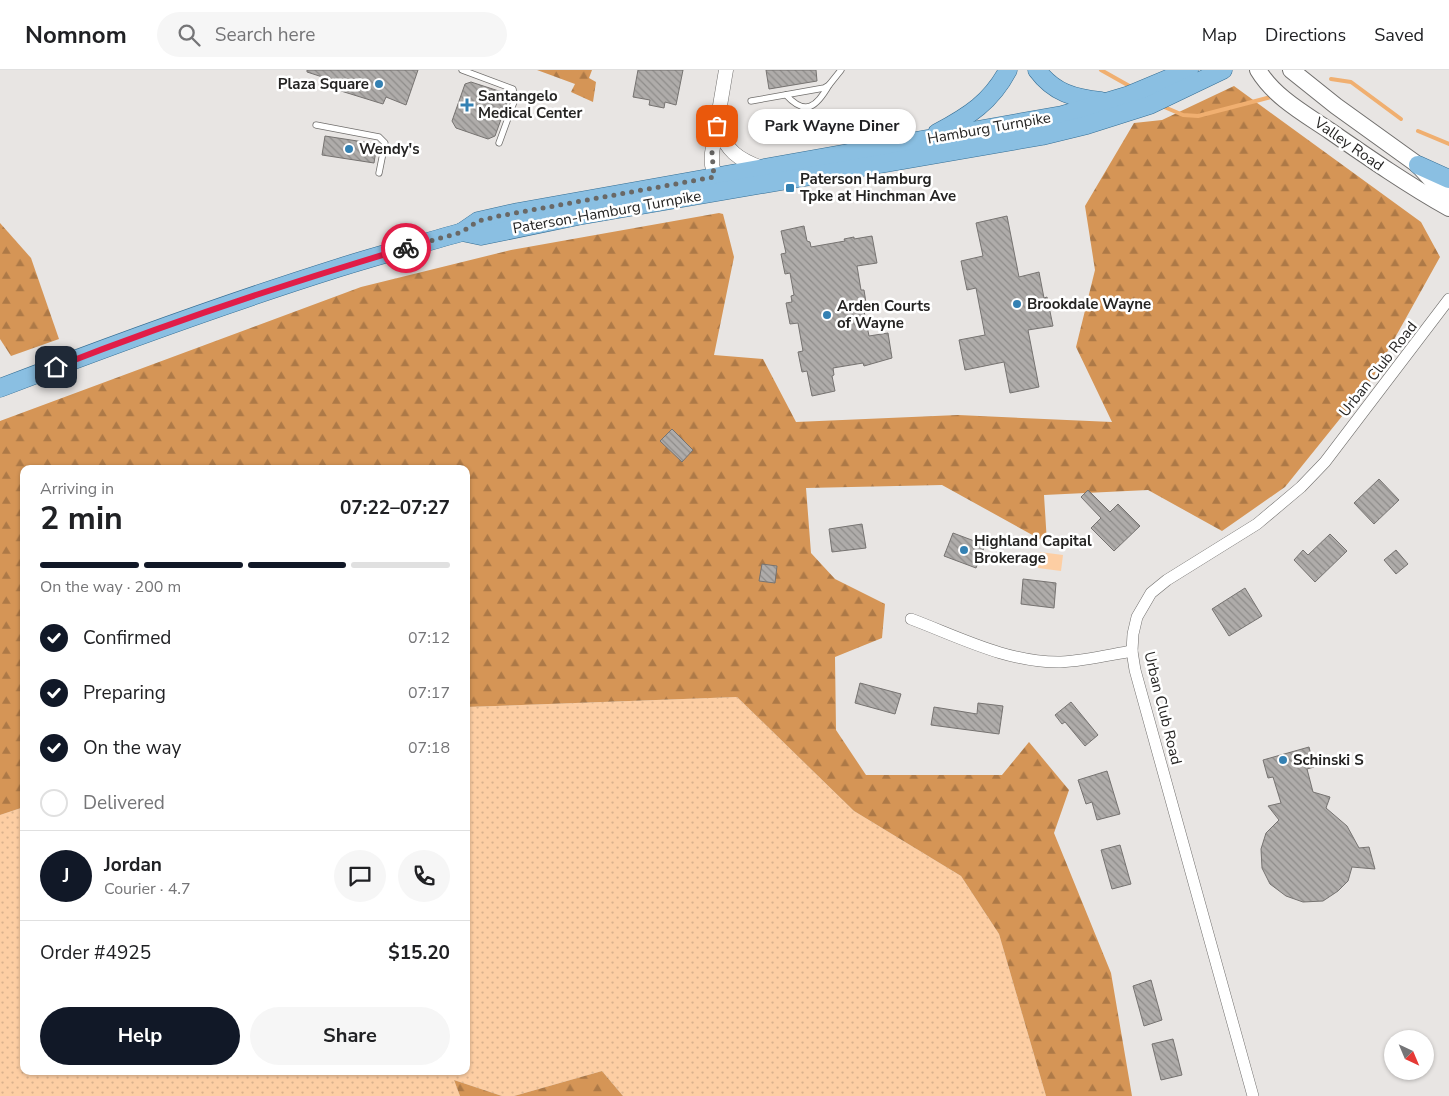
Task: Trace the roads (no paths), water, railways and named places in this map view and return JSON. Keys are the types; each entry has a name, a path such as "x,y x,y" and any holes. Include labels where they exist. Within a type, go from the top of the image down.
{"main road":[{"path":"924,140 975,111 991,96 1008,70"},
{"path":"1037,70 1053,87 1062,92 1081,98 1109,102"},
{"name":"Hamburg Turnpike","path":"0,388 227,304 339,268 462,232 478,221 509,214 718,184 762,168 1031,122 1129,95 1148,96 1188,70"},
{"name":"Paterson-Hamburg Turnpike","path":"718,184 1042,136 1087,125 1148,96 1169,97 1223,70"},
{"name":"Valley Road","path":"1258,70 1268,84 1296,107 1407,185 1449,208"},
{"name":"Valley Road","path":"1291,70 1336,106 1418,165 1449,199"},
{"path":"1418,165 1449,179"}],"street":[{"path":"718,184 712,153 726,70"},
{"path":"717,126 723,142 730,150 744,161 762,168"},
{"name":"Urban Club Road","path":"1253,1096 1137,680 1132,651 1137,617 1144,602 1167,580 1257,524 1301,487 1325,462 1449,299"},
{"path":"911,619 994,651 1035,660 1059,662 1082,660 1132,651"}],"lane":[{"path":"462,70 513,89 515,99 499,143"},
{"path":"786,94 802,106 814,105 819,102 837,72"},
{"path":"751,101 824,88 829,85"},
{"path":"316,125 379,137 385,143 380,172"}],"waterway":[{"path":"1101,70 1133,88"},
{"path":"1331,79 1351,82 1401,119"},
{"path":"1162,106 1183,115 1198,116 1271,97"},
{"path":"1418,131 1449,144"}],"place":[{"name":"Plaza Square","path":"379,84"},
{"name":"Santangelo Medical Center","path":"467,105"},
{"name":"Park Wayne Diner","path":"717,126"},
{"name":"Wendy's","path":"349,149"},
{"name":"Paterson Hamburg Tpke at Hinchman Ave","path":"790,188"},
{"name":"Brookdale Wayne","path":"1017,304"},
{"name":"Arden Courts of Wayne","path":"827,315"},
{"name":"Highland Capital Brokerage","path":"964,550"},
{"name":"Schinski S","path":"1283,760"}]}
